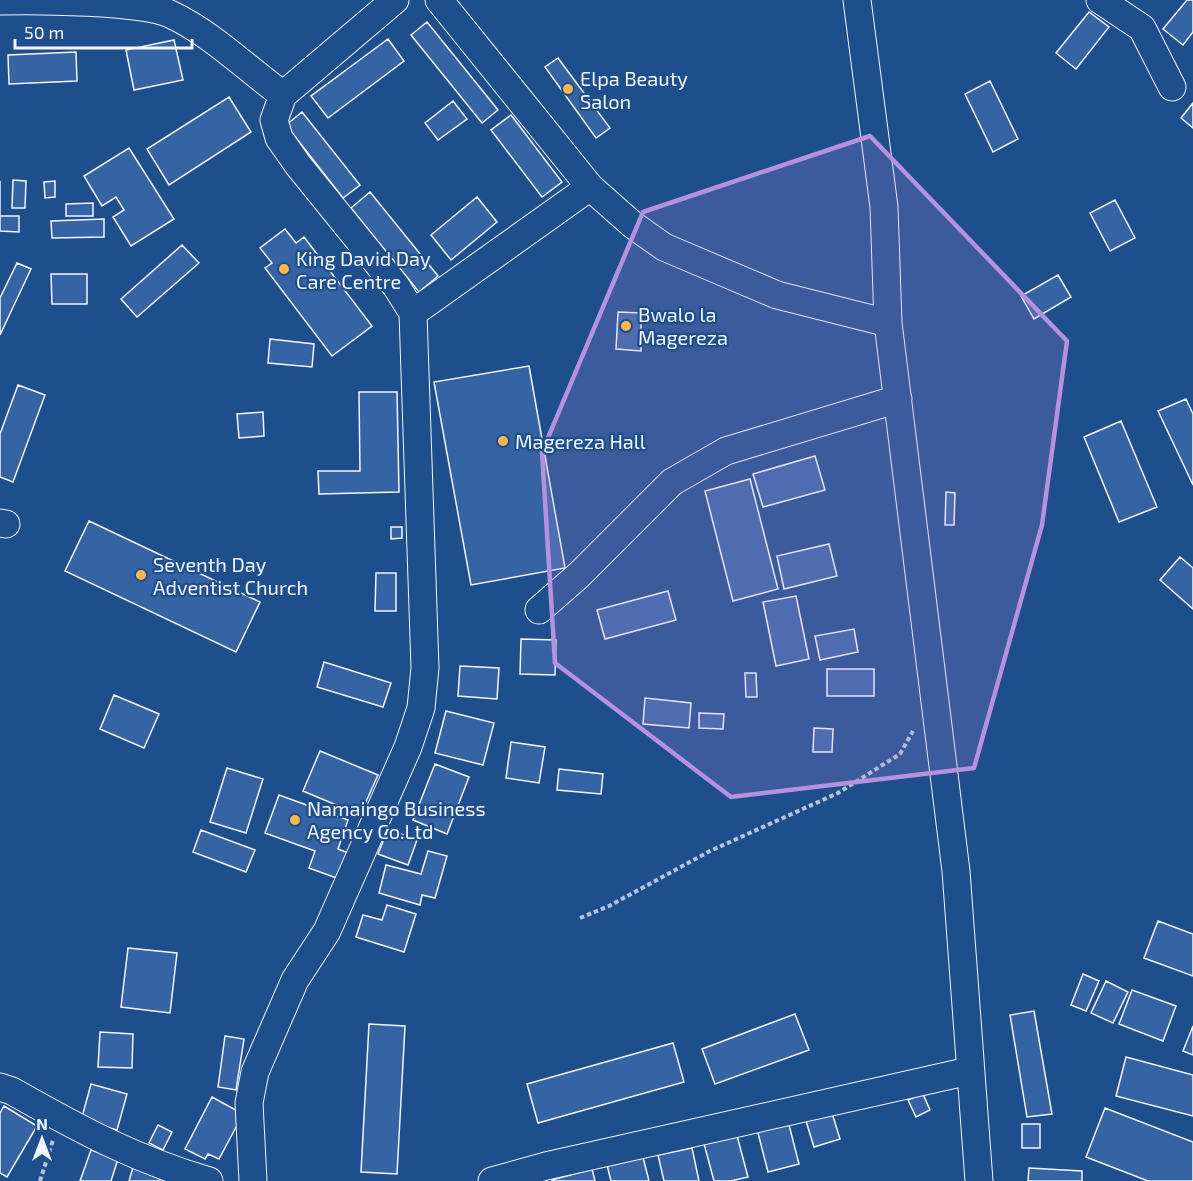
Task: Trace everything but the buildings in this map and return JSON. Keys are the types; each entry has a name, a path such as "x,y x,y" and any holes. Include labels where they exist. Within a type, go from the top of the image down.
{"street":[{"path":"253,1181 249,1103 255,1072 295,980 327,931 408,747 421,708 425,668 413,313 396,286 279,138 274,120 282,95 394,0"},
{"path":"439,0 590,187 633,225 664,247 777,296 888,323"},
{"path":"857,0 884,207 888,323 956,871 969,1071 979,1181"},
{"path":"1100,0 1142,28 1172,87"},
{"path":"0,2 139,7 168,13 200,31 282,95"},
{"path":"413,313 590,187"},
{"path":"539,610 579,575 672,482 726,452 898,399"},
{"path":"492,1181 546,1166 969,1071"},
{"path":"0,1087 103,1142 178,1172 209,1181"}],"path":[{"path":"580,918 609,906 710,851 838,793 900,754 934,693"},
{"path":"40,1181 60,1119"}],"highlighted area":[{"path":"870,136 1067,341 1042,525 974,768 731,797 555,663 542,452 643,212"}],"place":[{"name":"Elpa Beauty Salon","path":"568,89"},
{"name":"King David Day Care Centre","path":"284,269"},
{"name":"Bwalo la Magereza","path":"626,326"},
{"name":"Magereza Hall","path":"503,441"},
{"name":"Seventh Day Adventist Church","path":"141,575"},
{"name":"Namaingo Business Agency Co.Ltd","path":"295,820"}]}
